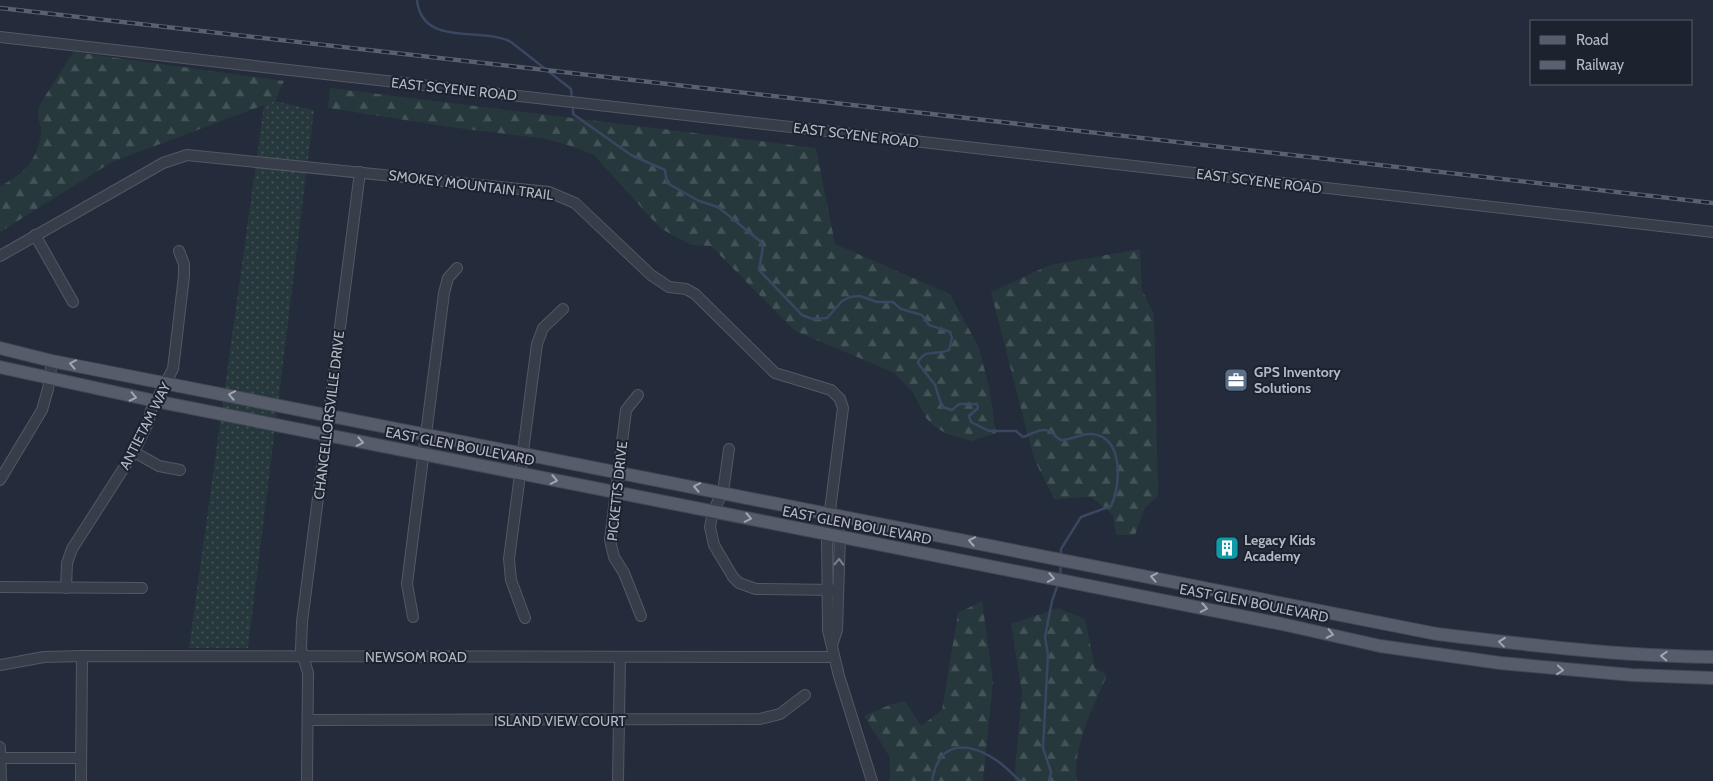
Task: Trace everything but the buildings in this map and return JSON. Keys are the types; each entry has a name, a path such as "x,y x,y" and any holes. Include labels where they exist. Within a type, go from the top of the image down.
{"main road":[{"name":"EAST GLEN BOULEVARD","path":"0,348 52,361 168,382 1020,550 1410,629 1494,641 1639,655 1713,657"},
{"name":"EAST GLEN BOULEVARD","path":"0,367 50,380 1087,585 1282,624 1380,646 1500,663 1632,675 1713,678"},
{"path":"1282,624 1287,604"}],"street":[{"name":"EAST SCYENE ROAD","path":"0,37 1713,232"},
{"name":"SMOKEY MOUNTAIN TRAIL","path":"0,256 163,163 187,154 549,192 575,203 651,275 669,287 686,289 695,294 775,373 831,390 840,399 843,408 831,513 834,535 833,590 828,630 834,657 872,781"},
{"name":"CHANCELLORSVILLE DRIVE","path":"307,781 308,673 302,657 302,622 360,172"},
{"path":"35,235 73,302"},
{"name":"ANTIETAM WAY","path":"66,588 67,563 72,549 134,452 156,401 173,370 184,276 184,264 179,250"},
{"path":"413,617 407,584 444,293 448,278 457,268"},
{"path":"524,618 508,571 520,473 537,344 543,328 563,309"},
{"path":"0,480 42,410 50,380 52,361"},
{"name":"PICKETTS DRIVE","path":"638,395 626,410 620,472 610,540 611,549 624,573 641,616"},
{"path":"729,449 723,492 712,511 710,526 712,540 739,583 756,589 833,590"},
{"path":"134,452 160,466 180,470"},
{"path":"0,587 142,588"},
{"path":"81,781 82,656"},
{"name":"NEWSOM ROAD","path":"0,665 44,657 82,656 834,657"},
{"path":"618,781 620,657"},
{"name":"ISLAND VIEW COURT","path":"308,720 760,720 780,714 805,695"},
{"path":"0,747 1,781"},
{"path":"0,758 81,758"}],"green space":[{"path":"74,52 284,81 275,101 112,162 0,232 0,186 16,177 34,157 41,131 38,111"},
{"path":"330,88 816,148 835,244 950,294 979,348 989,387 996,433 972,441 947,434 935,427 926,418 913,393 895,373 795,331 711,246 691,245 660,228 594,155 546,139 457,128 328,108"},
{"path":"275,101 314,110 248,648 189,648 264,105"},
{"path":"1140,249 1142,290 1154,314 1158,496 1145,508 1135,535 1116,535 1113,515 1091,497 1054,499 1034,459 991,292 1050,265"},
{"path":"982,601 993,682 983,781 890,781 890,757 864,716 892,704 905,701 921,726 942,710 958,613"},
{"path":"1058,608 1085,619 1095,668 1107,675 1085,727 1077,755 1077,781 1014,781 1022,693 1011,624"}],"waterway":[{"path":"417,0 421,15 430,25 441,30 485,35 511,42 571,89 572,100"},
{"path":"573,105 573,114 631,155 665,170 667,183 699,201 718,207 760,241 763,247 759,270 802,315 813,319 827,318 842,301 850,297 860,296 877,302 893,302 901,309 922,315 929,325 950,332 952,338 949,350 923,355 918,363 935,385 942,407 952,410 959,404 977,404 978,408 969,416 971,422 989,431 1016,431 1023,437 1046,430 1062,440 1092,434 1102,437 1110,444 1115,453 1118,475 1111,506 1081,517 1061,549 1061,556"},
{"path":"1060,576 1061,564"},
{"path":"1049,781 1051,772 1043,748 1048,655 1045,637 1052,601 1058,584"},
{"path":"932,781 941,757 948,751 957,748 977,750 988,755 999,762 1020,781"}],"railway":[{"path":"0,8 1713,203"}],"place":[{"name":"GPS Inventory Solutions","path":"1236,380"},
{"name":"Legacy Kids Academy","path":"1227,548"}]}
